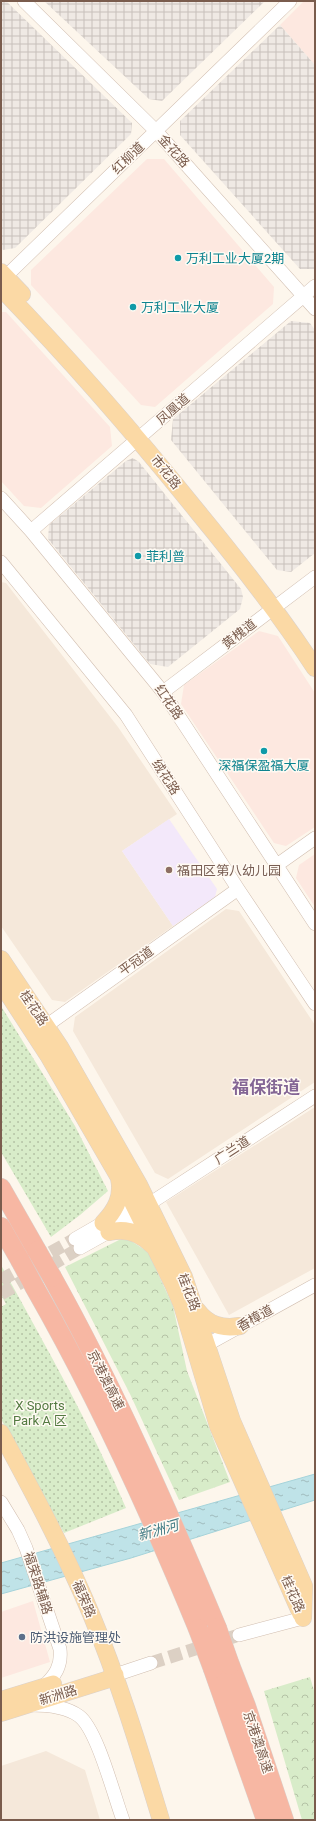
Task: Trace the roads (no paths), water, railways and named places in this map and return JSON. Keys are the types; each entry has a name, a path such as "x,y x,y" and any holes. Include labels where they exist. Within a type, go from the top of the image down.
{"highway":[{"name":"京港澳高速","path":"1,1188 52,1278 116,1398 148,1488"},
{"name":"京港澳高速","path":"1,1227 148,1488"},
{"path":"148,1488 186,1576 221,1667"},
{"name":"京港澳高速","path":"221,1667 266,1820"},
{"name":"京港澳高速","path":"221,1667 246,1706 284,1820"}],"main road":[{"name":"市花路","path":"2,280 143,435 315,648"},
{"name":"市花路","path":"278,604 315,668"},
{"name":"桂花路","path":"1,959 141,1208 184,1277 195,1308 214,1413 239,1455 283,1554 303,1618"},
{"name":"桂花路","path":"1,983 41,1030 119,1178 141,1208 156,1248 202,1348"},
{"path":"119,1178 121,1187 118,1203 106,1227 133,1232 148,1240 156,1248"},
{"path":"195,1308 204,1318 213,1324 231,1328 240,1326"},
{"name":"福荣路","path":"1,1433 73,1585 161,1820"},
{"name":"福荣路","path":"1,1456 49,1537"},
{"name":"福荣路","path":"107,1675 150,1820"},
{"name":"新洲路","path":"1,1700 43,1687 107,1675"},
{"name":"新洲路","path":"1,1713 107,1675"}],"street":[{"name":"金花路","path":"24,1 156,131 315,309"},
{"name":"红柳道","path":"2,280 290,1"},
{"name":"凤凰道","path":"31,531 315,286"},
{"name":"红花路","path":"1,498 31,531 163,692 315,924"},
{"name":"绒花路","path":"1,562 126,715 238,889 315,1004"},
{"name":"黄槐道","path":"163,692 315,577"},
{"path":"276,865 315,838"},
{"name":"平冠道","path":"41,1030 238,889"},
{"name":"广兰道","path":"77,1244 141,1208 315,1096"},
{"name":"香樟道","path":"202,1348 315,1285"},
{"name":"福荣路辅路","path":"1,1502 18,1530 26,1548 60,1649 61,1656 58,1670 43,1687"},
{"path":"239,1635 303,1618"},
{"name":"新洲路","path":"107,1675 150,1663"},
{"path":"26,1705 66,1710 80,1716 93,1734 123,1820"}],"water":[{"name":"新洲河","path":"315,1474 315,1500 131,1558 1,1594 1,1563"}],"tunnel":[{"path":"1,1280 75,1239"},
{"path":"1,1294 80,1248"},
{"path":"151,1663 239,1635"}],"place":[{"name":"万利工业大厦2期","path":"178,258"},
{"name":"万利工业大厦","path":"133,307"},
{"name":"菲利普","path":"138,556"},
{"name":"深福保盈福大厦","path":"264,751"},
{"name":"福田区第八幼儿园","path":"169,870"},
{"name":"防洪设施管理处","path":"22,1637"}],"district":[{"name":"福保街道","path":"266,1087"}],"park label":[{"name":"X Sports Park A 区","path":"40,1412"}]}
